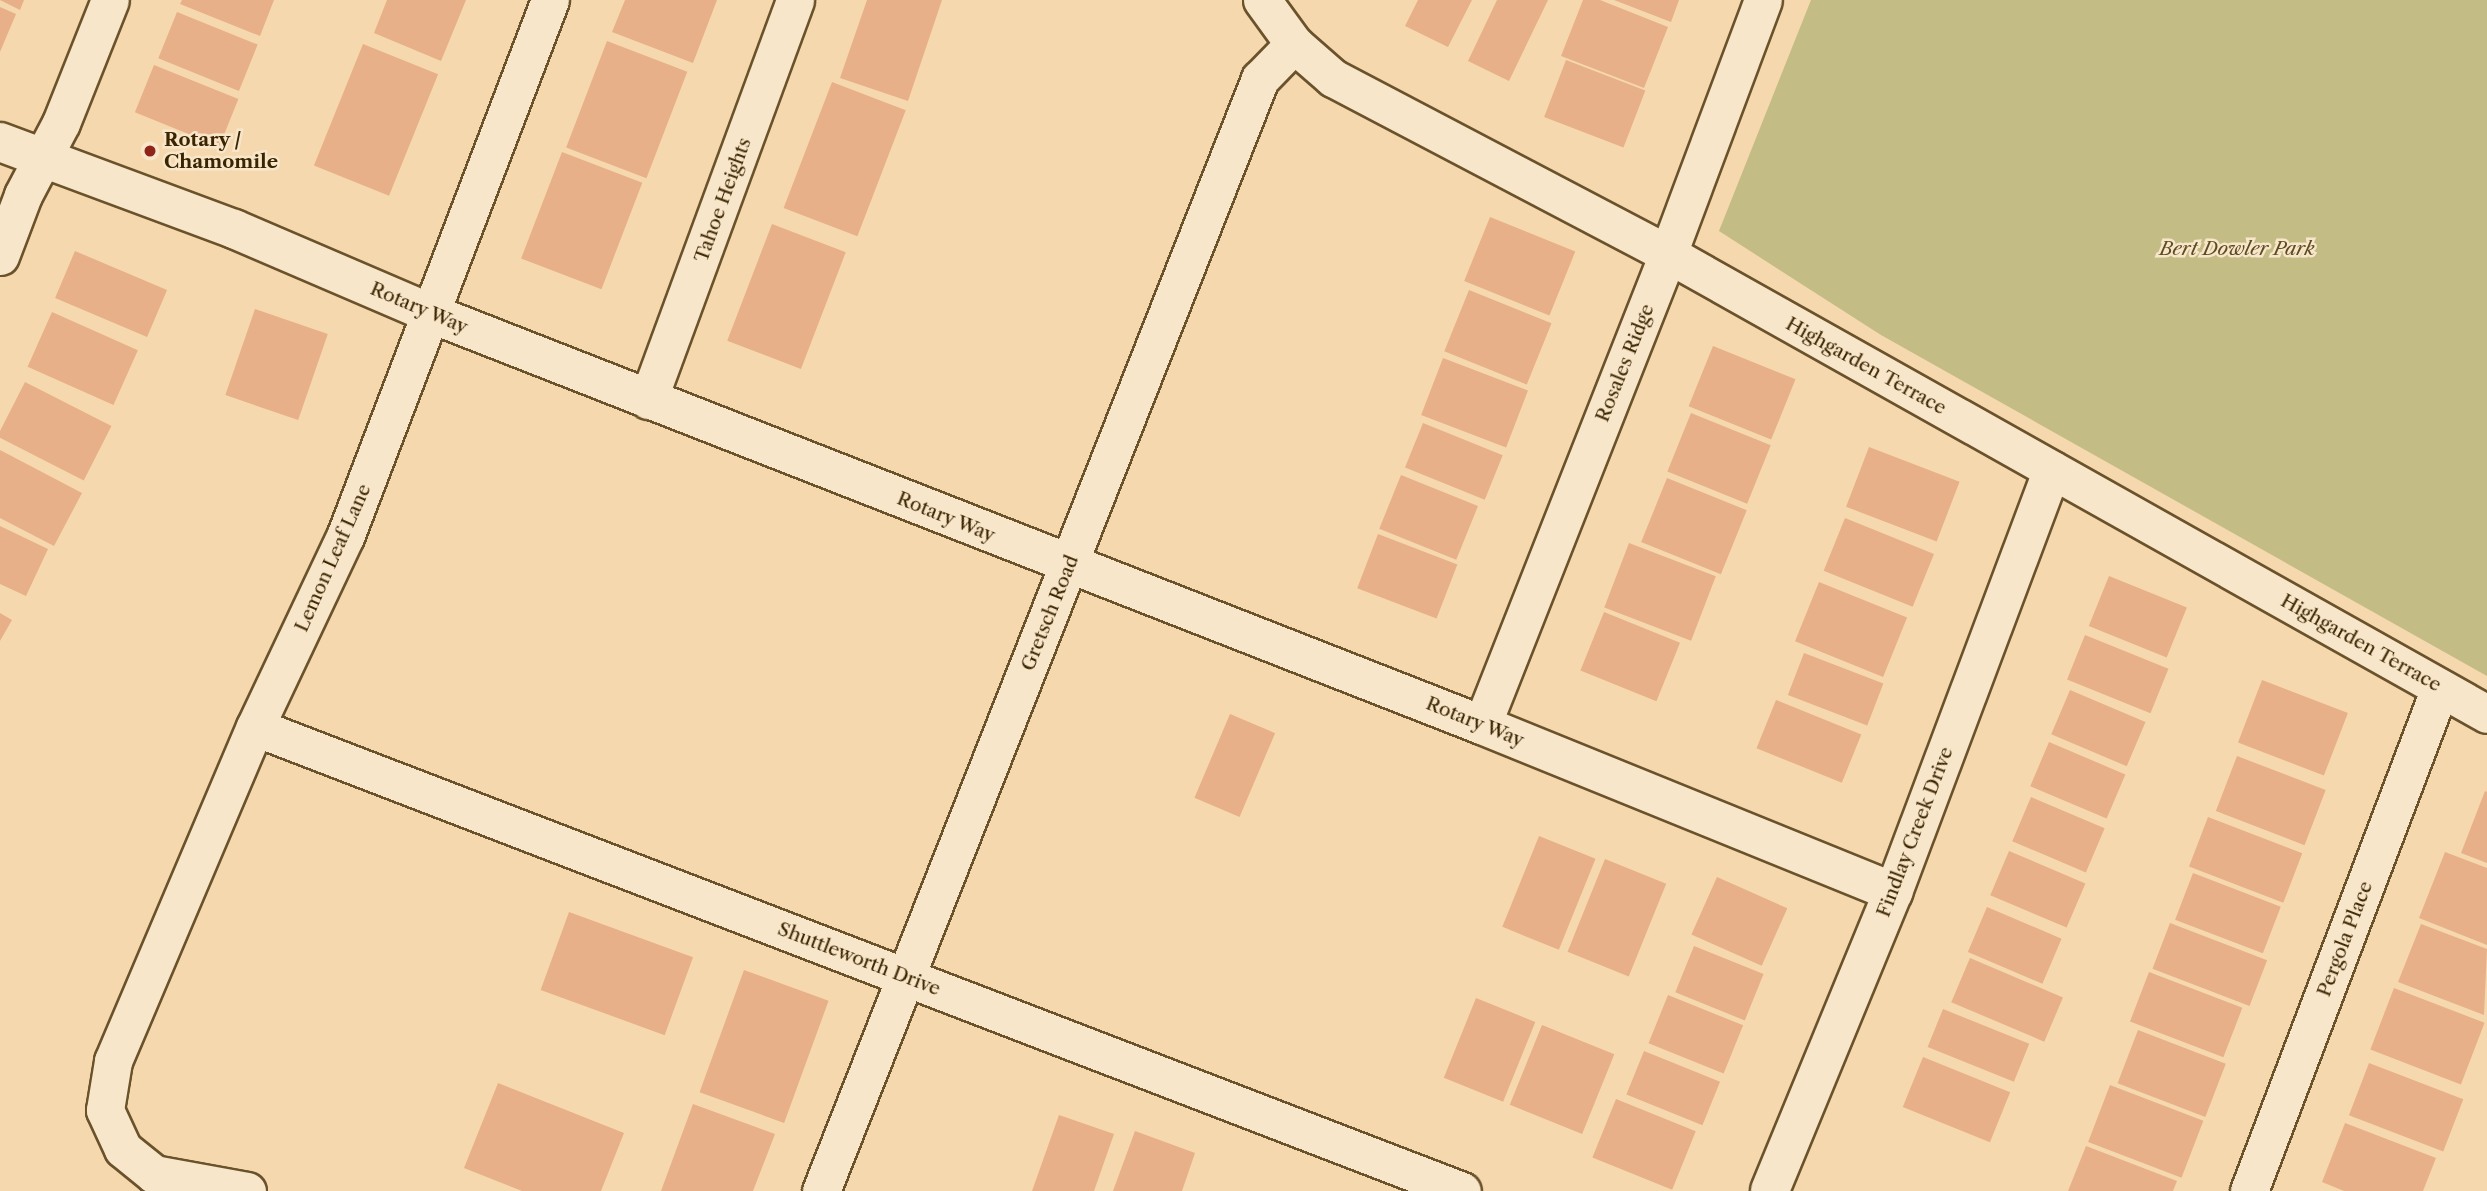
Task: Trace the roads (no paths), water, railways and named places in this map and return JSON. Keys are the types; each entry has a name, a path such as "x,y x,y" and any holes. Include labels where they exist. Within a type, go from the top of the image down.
{"street":[{"path":"0,256 110,0"},
{"name":"Lemon Leaf Lane","path":"247,1191 154,1174 123,1149 105,1110 113,1061 255,727 345,537 550,0"},
{"name":"Tahoe Heights","path":"649,400 795,0"},
{"name":"Highgarden Terrace","path":"1262,0 1294,44 1333,78 1668,254 2487,714"},
{"name":"Rosales Ridge","path":"1482,725 1668,254 1763,0"},
{"name":"Gretsch Road","path":"821,1191 1070,566 1260,79 1294,44"},
{"name":"Rotary Way","path":"0,142 234,229 432,314 1070,566 1482,725 1893,892"},
{"name":"Findlay Creek Drive","path":"1770,1191 1893,892 2052,470"},
{"name":"Pergola Place","path":"2249,1191 2440,688"},
{"name":"Shuttleworth Drive","path":"255,727 1462,1191"}],"place":[{"name":"Rotary / Chamomile","path":"150,151"}],"park label":[{"name":"Bert Dowler Park","path":"2237,249"}]}
